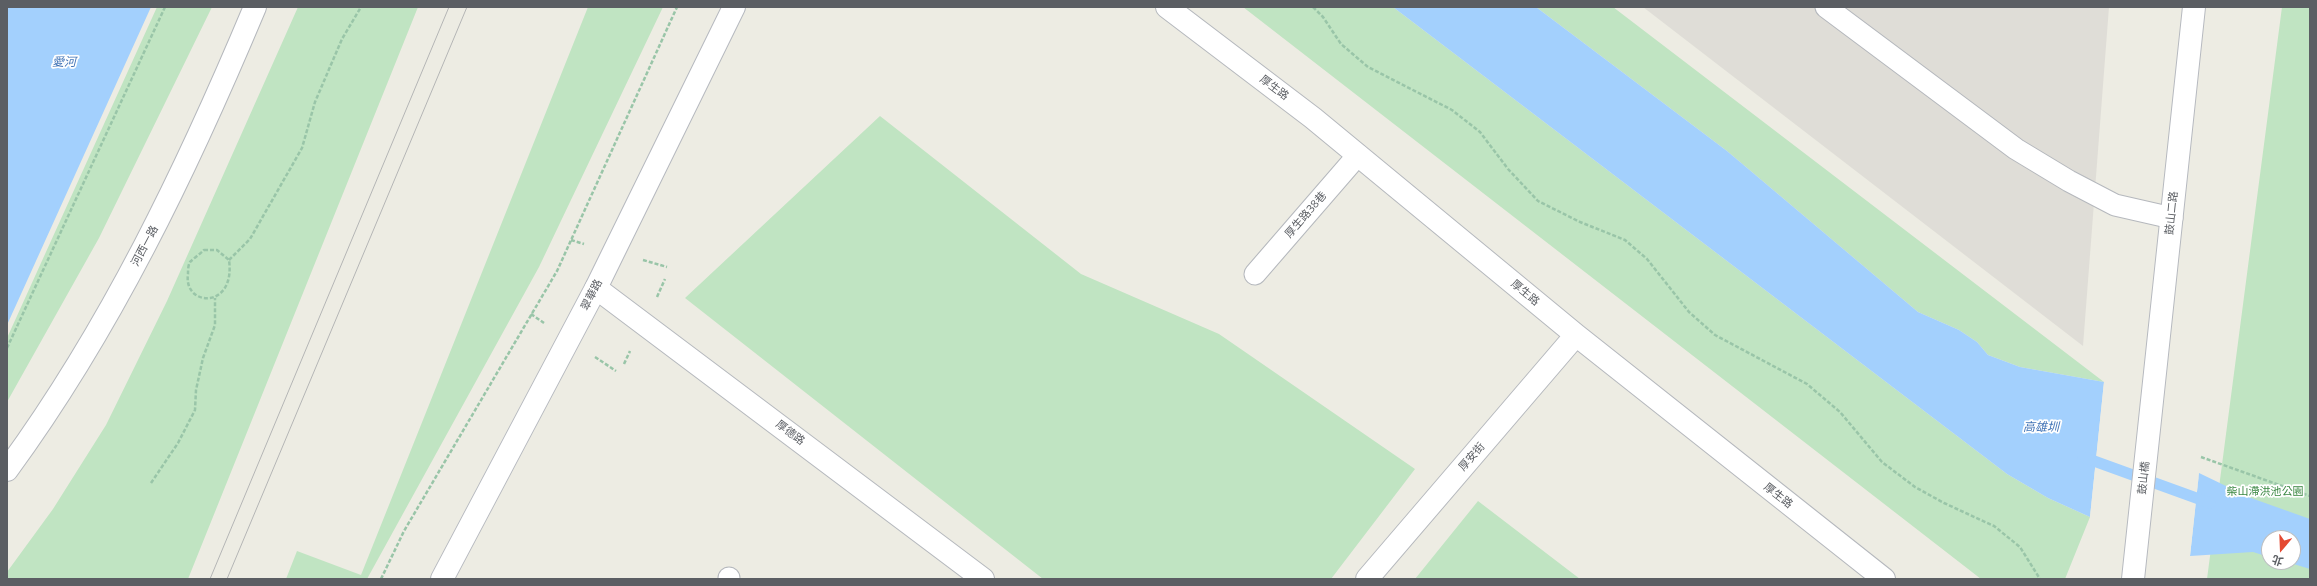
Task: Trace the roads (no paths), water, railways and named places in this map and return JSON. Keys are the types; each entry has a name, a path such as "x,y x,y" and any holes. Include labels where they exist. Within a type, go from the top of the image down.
{"street":[{"name":"河西一路","path":"7,470 71,376 145,247 173,193 214,105 255,7"},
{"name":"翠華路","path":"442,579 596,288 734,7"},
{"name":"厚生路","path":"1167,7 1313,118 1576,335 1884,579"},
{"name":"鼓山二路","path":"2150,419 2194,7"},
{"name":"厚德路","path":"596,288 983,579"},
{"name":"厚安街","path":"1367,579 1576,335"},
{"name":"鼓山橋","path":"2133,579 2150,419"}],"lane":[{"path":"1826,7 2029,157 2115,205 2172,218"},
{"name":"厚生路38巷","path":"1255,274 1358,155"}],"water":[{"name":"愛河","path":"7,7 151,7 7,325"},
{"name":"高雄圳","path":"1393,7 1536,7 1727,151 1918,312 1959,330 1977,342 1988,355 2020,367 2104,382 2090,517 2048,498 2007,474"},
{"path":"2199,473 2251,498 2310,519 2310,569 2301,566 2301,530 2261,530 2261,554 2253,552 2190,556"}],"waterway":[{"path":"2083,457 2210,503"}],"tram line":[{"path":"210,579 449,7"},
{"path":"227,579 467,7"}],"park label":[{"name":"柴山滯洪池公園","path":"2265,492"}]}
